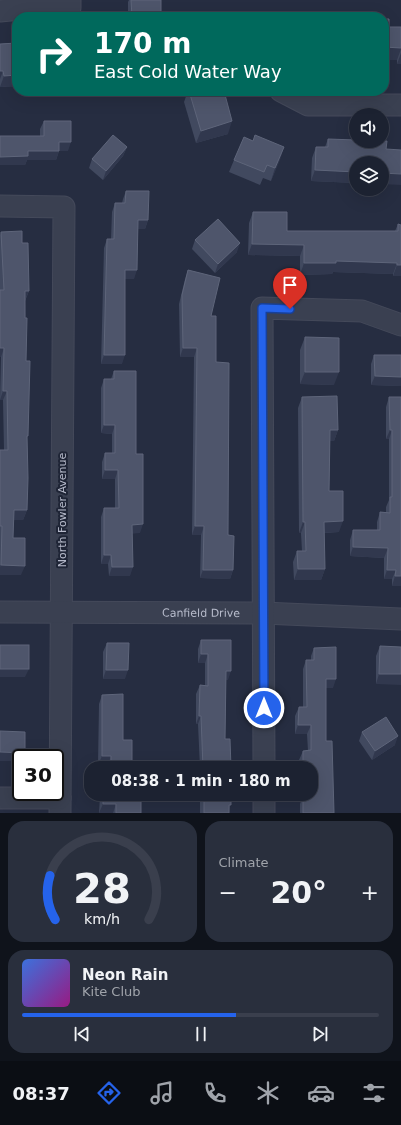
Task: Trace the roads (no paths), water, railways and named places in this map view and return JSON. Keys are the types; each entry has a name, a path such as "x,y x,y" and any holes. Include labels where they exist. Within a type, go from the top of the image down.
{"street":[{"path":"0,11 70,8 70,0"},
{"path":"291,96 308,105 401,105"},
{"name":"North Fowler Avenue","path":"0,206 64,207 60,806"},
{"path":"264,761 262,308 362,311 401,325"},
{"name":"Canfield Drive","path":"0,612 263,613 401,619"},
{"path":"0,798 60,806"},
{"path":"264,801 264,813"}]}
